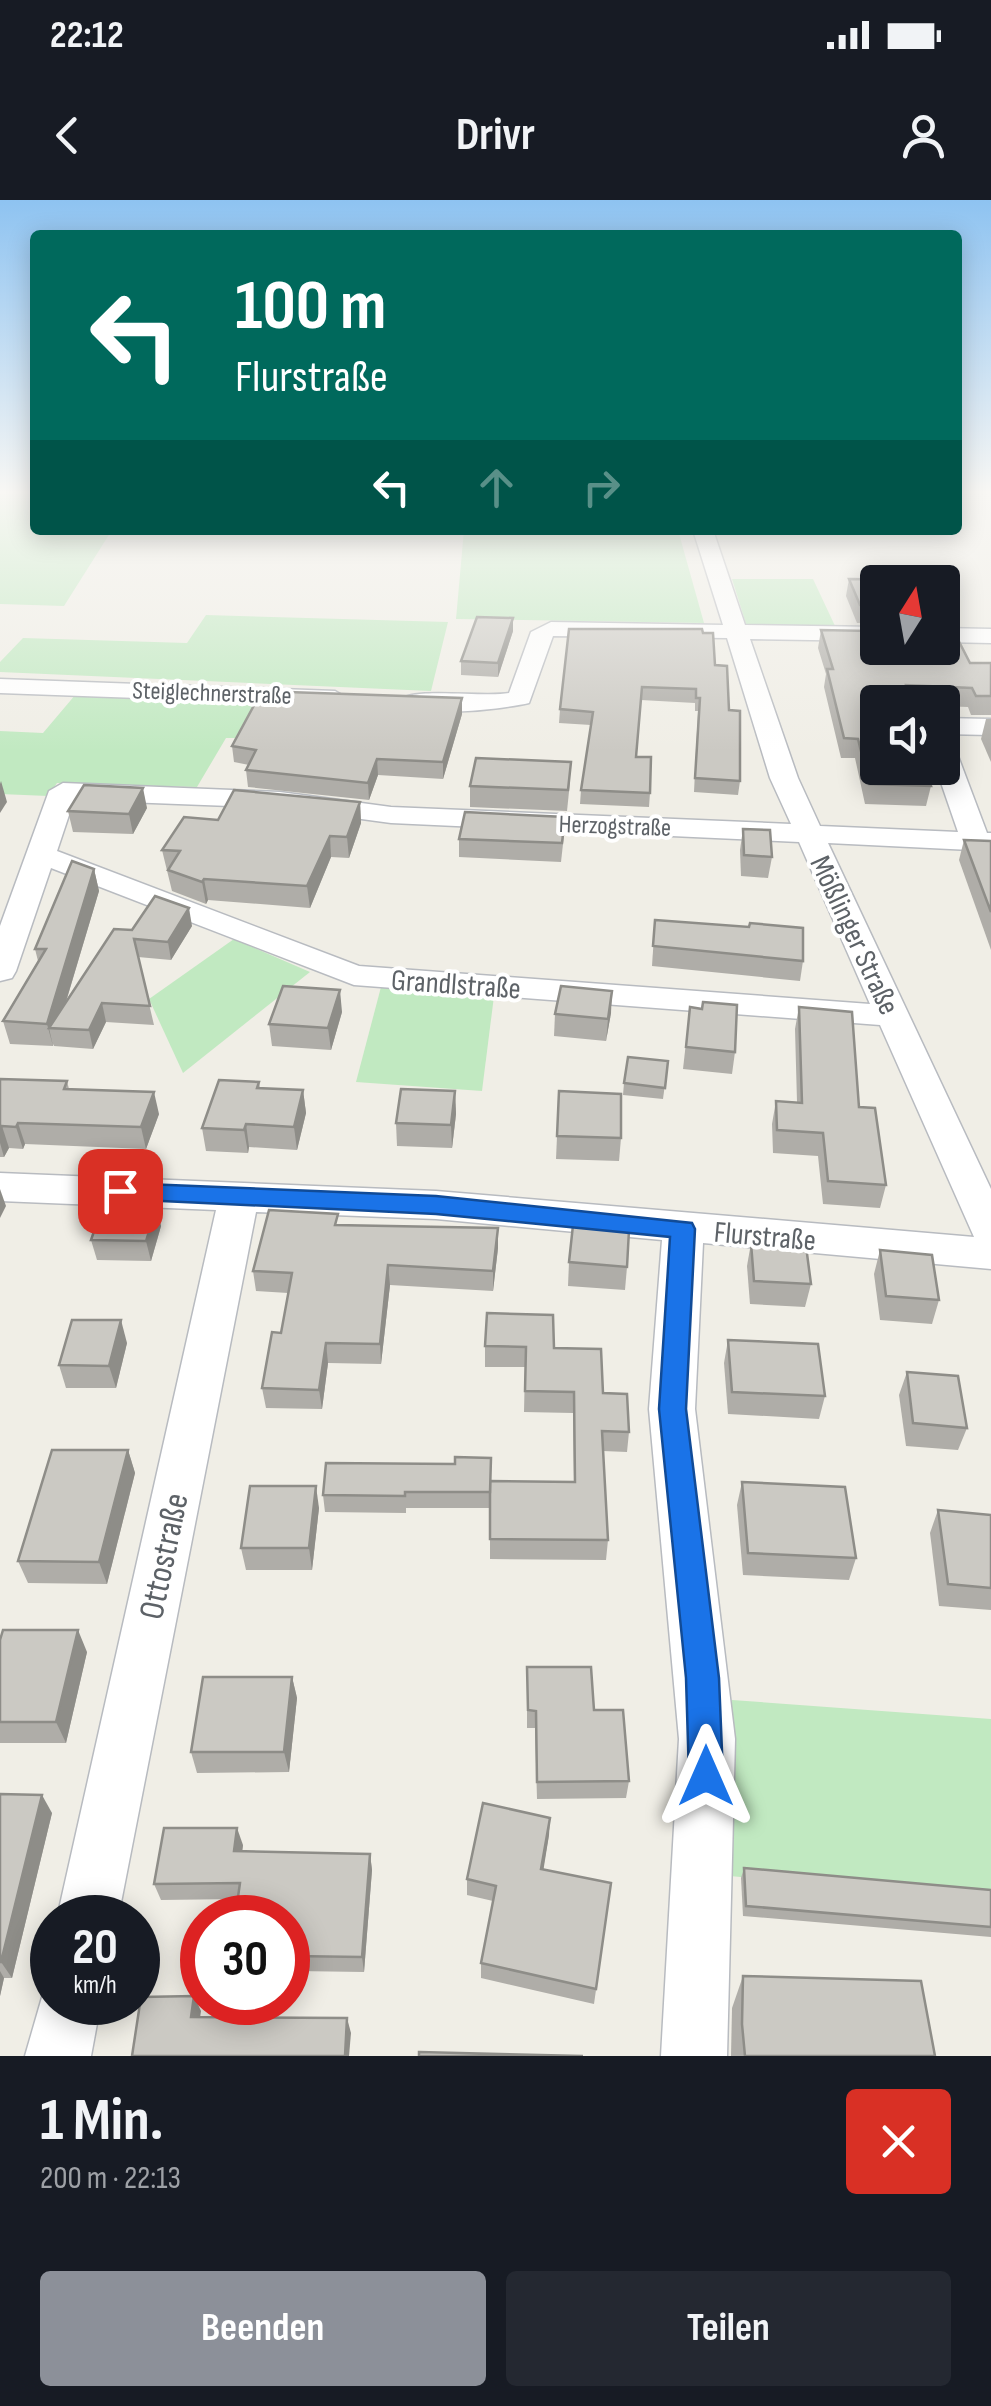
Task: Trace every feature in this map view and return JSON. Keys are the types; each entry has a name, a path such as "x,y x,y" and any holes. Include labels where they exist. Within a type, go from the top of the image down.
{"street":[{"name":"Mößlinger Straße","path":"718,578 784,778 991,1232"},
{"name":"Steiglechnerstraße","path":"0,683 511,702 520,698 542,632 551,628 736,632"},
{"path":"736,632 860,634"},
{"path":"960,635 991,636"},
{"path":"960,726 991,727"},
{"path":"958,785 983,842"},
{"name":"Herzogstraße","path":"39,858 63,791 280,800 391,815 983,842"},
{"path":"0,970 39,858"},
{"name":"Grandlstraße","path":"39,858 64,861 354,975 894,1016"},
{"name":"Flurstraße","path":"0,1187 239,1195 530,1212 683,1229 991,1254"},
{"name":"Ottostraße","path":"92,1895 239,1195"},
{"path":"683,1229 672,1409 708,1739 694,2056"},
{"path":"58,2056 64,2025"}],"green space":[{"path":"0,578 82,578 64,606 0,604"},
{"path":"460,578 691,578 704,623 456,619"},
{"path":"732,579 813,579 836,628 747,627"},
{"path":"206,615 448,622 431,691 0,672 0,662 23,638 187,643"},
{"path":"76,694 257,702 235,738 226,738 197,787 57,783 48,796 0,794 0,731 43,733"},
{"path":"234,939 310,972 183,1073 149,999"},
{"path":"381,987 494,996 482,1091 356,1082"},
{"path":"732,1700 991,1719 991,1900 730,1876"}],"building":[{"path":"849,579 860,579 860,605"},
{"path":"477,617 513,618 498,663 461,661"},
{"path":"569,629 702,629 703,633 713,633 715,665 727,666 729,710 740,711 740,781 695,778 700,698 696,698 696,689 642,687 636,757 651,757 650,793 581,790 593,712 560,709"},
{"path":"821,630 860,631 860,665 960,665 960,644 970,663 991,663 991,696 976,696 972,688 960,685 860,685 860,747 858,739 844,738 827,669 833,669"},
{"path":"288,692 462,698 443,762 377,759 368,783 246,770 256,750 232,746 258,698 284,699"},
{"path":"476,758 571,762 568,790 470,786"},
{"path":"84,785 143,788 129,814 68,811"},
{"path":"234,790 360,802 347,837 330,836 307,886 204,879 202,882 168,870 180,851 162,850 184,817 218,820"},
{"path":"465,812 565,817 562,843 459,839"},
{"path":"743,829 770,830 772,857 744,855"},
{"path":"964,840 991,841 991,912"},
{"path":"72,861 94,869 47,1024 3,1021 46,949 35,949"},
{"path":"155,896 189,908 168,942 134,939 150,1006 102,1003 89,1030 49,1028 114,929 132,930"},
{"path":"655,920 803,928 803,961 653,946"},
{"path":"283,986 340,990 328,1028 269,1024"},
{"path":"561,986 612,991 608,1019 555,1014"},
{"path":"703,1002 737,1005 735,1052 686,1047 690,1007 702,1009"},
{"path":"799,1007 852,1012 859,1107 875,1108 886,1185 828,1181 823,1133 777,1130 776,1101 802,1103"},
{"path":"628,1057 668,1061 665,1088 624,1083"},
{"path":"0,1079 67,1081 64,1089 154,1092 141,1127 18,1123 16,1127 2,1126 0,1130"},
{"path":"219,1080 259,1082 257,1088 303,1090 294,1127 246,1124 244,1130 202,1128"},
{"path":"401,1089 455,1091 451,1125 396,1123"},
{"path":"559,1091 621,1094 621,1138 557,1136"},
{"path":"103,1205 157,1206 146,1241 91,1240"},
{"path":"269,1210 338,1214 335,1225 498,1228 493,1271 388,1265 380,1344 326,1343 319,1390 262,1388 272,1332 281,1333 292,1273 253,1271"},
{"path":"573,1225 629,1230 627,1267 569,1262"},
{"path":"751,1243 806,1246 811,1284 754,1281"},
{"path":"880,1250 932,1255 939,1300 886,1296"},
{"path":"487,1313 553,1315 554,1348 601,1349 603,1393 627,1394 629,1432 602,1431 608,1540 490,1539 490,1481 575,1482 574,1392 525,1391 526,1347 485,1346"},
{"path":"72,1320 121,1320 109,1366 59,1365"},
{"path":"728,1340 818,1344 825,1396 732,1392"},
{"path":"907,1372 958,1376 967,1428 913,1423"},
{"path":"52,1450 128,1450 99,1562 18,1561"},
{"path":"455,1457 491,1458 490,1492 323,1495 326,1463 455,1464"},
{"path":"742,1482 845,1487 856,1558 748,1553"},
{"path":"250,1486 316,1486 309,1548 241,1548"},
{"path":"938,1510 991,1515 991,1588 948,1584"},
{"path":"3,1630 78,1630 56,1722 0,1722"},
{"path":"527,1667 591,1667 594,1710 623,1710 629,1781 537,1782 536,1711 528,1710"},
{"path":"203,1677 292,1677 284,1752 191,1752"},
{"path":"0,1794 42,1795 1,1962 0,1962"},
{"path":"483,1803 550,1818 541,1869 611,1883 596,1989 481,1963 496,1886 467,1879"},
{"path":"164,1828 237,1828 234,1851 370,1854 362,1957 310,1956 310,1895 238,1895 240,1883 154,1884"},
{"path":"744,1868 991,1890 991,1927 746,1906"},
{"path":"743,1976 921,1981 935,2056 745,2056"},
{"path":"180,1996 180,2025 310,2025 310,2018 347,2018 345,2056 132,2056 137,2025 160,2025 160,1997"},
{"path":"419,2052 583,2056 419,2056"}],"route":[{"path":"120,1191 436,1205 683,1229 672,1409 703,1678 708,1739 706,1776"}]}
